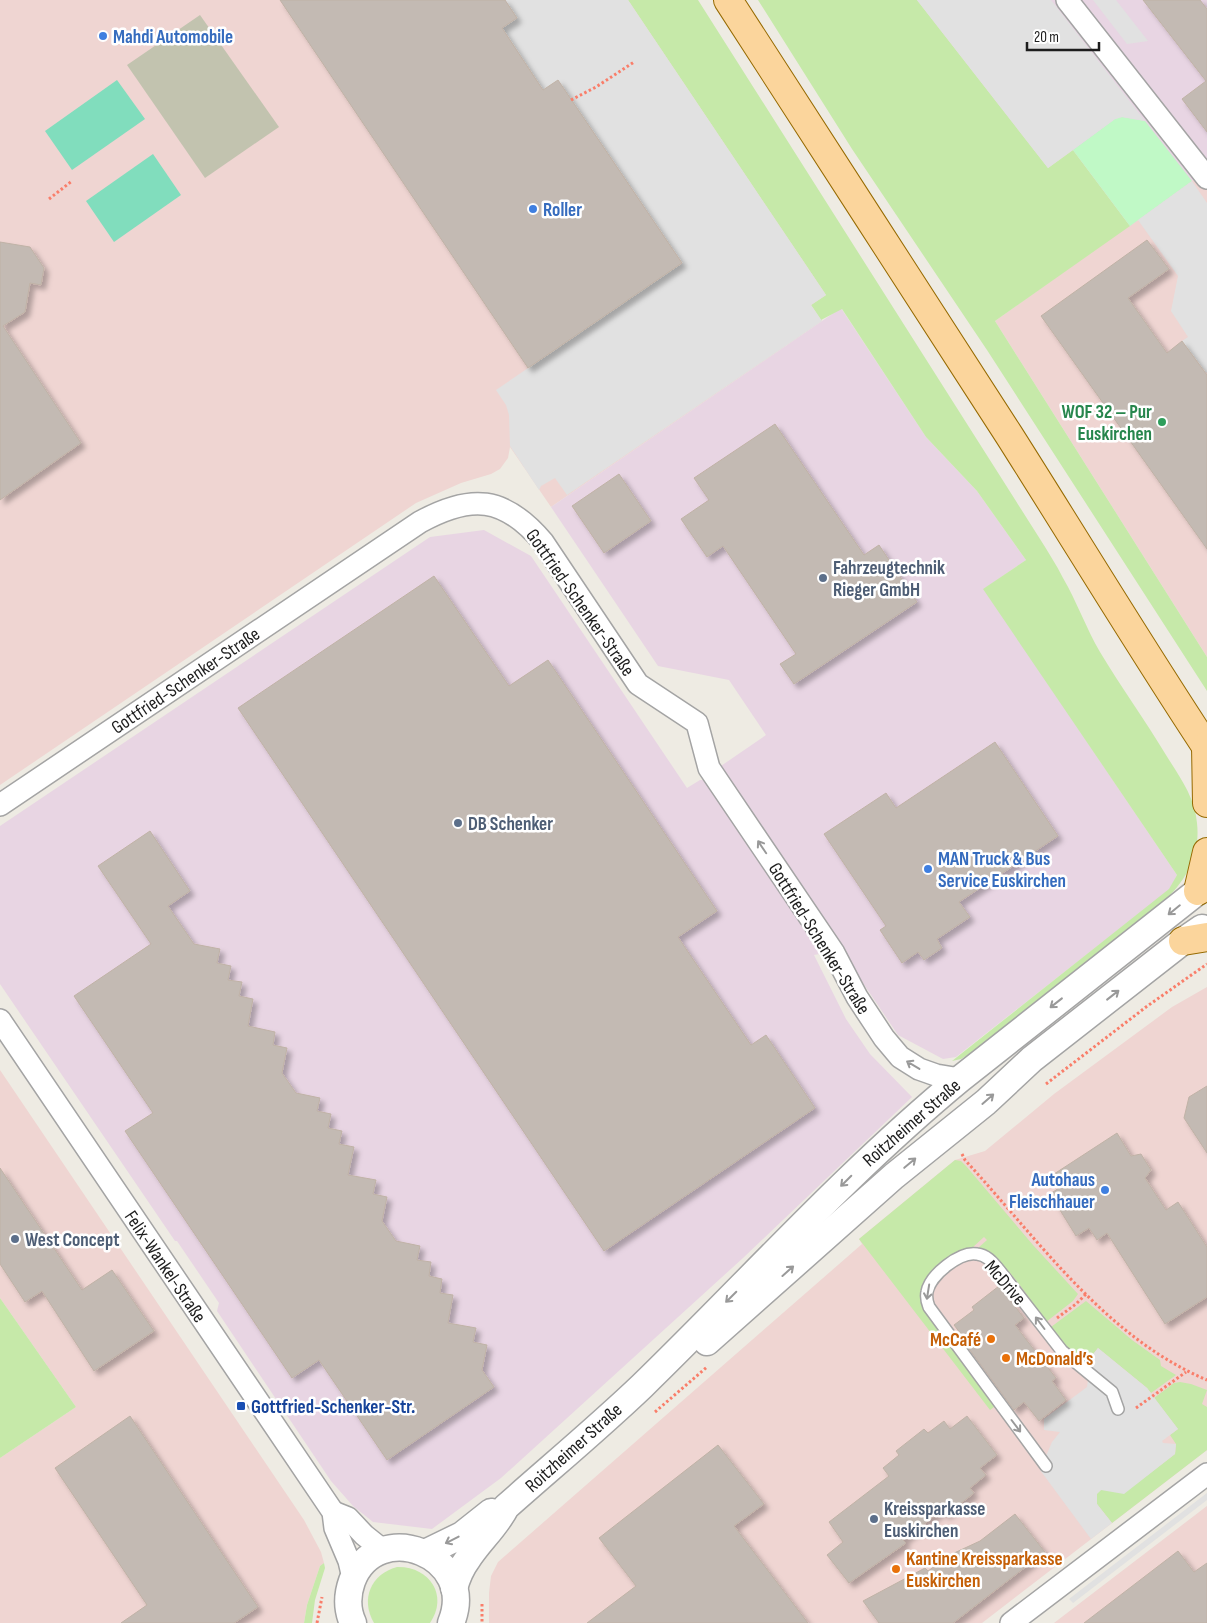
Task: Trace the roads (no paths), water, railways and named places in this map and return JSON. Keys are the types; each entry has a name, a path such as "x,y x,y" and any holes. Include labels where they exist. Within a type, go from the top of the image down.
{"main road":[{"path":"728,0 1009,436 1142,649 1207,747 1207,803"},
{"path":"1202,888 1207,852"}],"street":[{"path":"1067,0 1207,178"},
{"name":"Gottfried-Schenker-Straße","path":"0,806 420,522 441,511 467,503 496,506 517,516 532,528 638,684 697,723 709,768 834,953 857,997 889,1045 900,1057 919,1069 936,1075 960,1078"},
{"name":"Roitzheimer Straße","path":"454,1588 459,1572 466,1560 499,1520 506,1507 640,1387 864,1163 960,1078 1202,888"},
{"name":"Roitzheimer Straße","path":"640,1387 714,1338 894,1176 986,1102 1032,1059 1195,939 1207,925"},
{"name":"Felix-Wankel-Straße","path":"0,1020 333,1512 335,1528 347,1555 353,1578"},
{"path":"1011,1623 1207,1474"},
{"name":"Roitzheimer Straße","path":"425,1553 462,1535 493,1510 506,1507"},
{"name":"Felix-Wankel-Straße","path":"333,1512 348,1518 364,1535 384,1551"},
{"path":"351,1622 349,1599 353,1578 366,1562 377,1553 404,1548 425,1553 446,1570 454,1588 455,1607 451,1623"}],"lane":[{"name":"McDrive","path":"1046,1466 929,1307 927,1292 934,1275 958,1258 968,1254 974,1253 988,1259 999,1270 1062,1351 1112,1392 1118,1409"}],"place":[{"name":"Mahdi Automobile","path":"103,36"},
{"name":"Roller","path":"533,209"},
{"name":"WOF 32 – Pur Euskirchen","path":"1162,422"},
{"name":"Fahrzeugtechnik Rieger GmbH","path":"823,578"},
{"name":"DB Schenker","path":"458,823"},
{"name":"MAN Truck & Bus Service Euskirchen","path":"928,869"},
{"name":"Autohaus Fleischhauer","path":"1105,1190"},
{"name":"West Concept","path":"15,1239"},
{"name":"McCafé","path":"991,1339"},
{"name":"McDonald’s","path":"1006,1358"},
{"name":"Gottfried-Schenker-Str.","path":"241,1406"},
{"name":"Kreissparkasse Euskirchen","path":"874,1519"},
{"name":"Kantine Kreissparkasse Euskirchen","path":"896,1569"}]}
